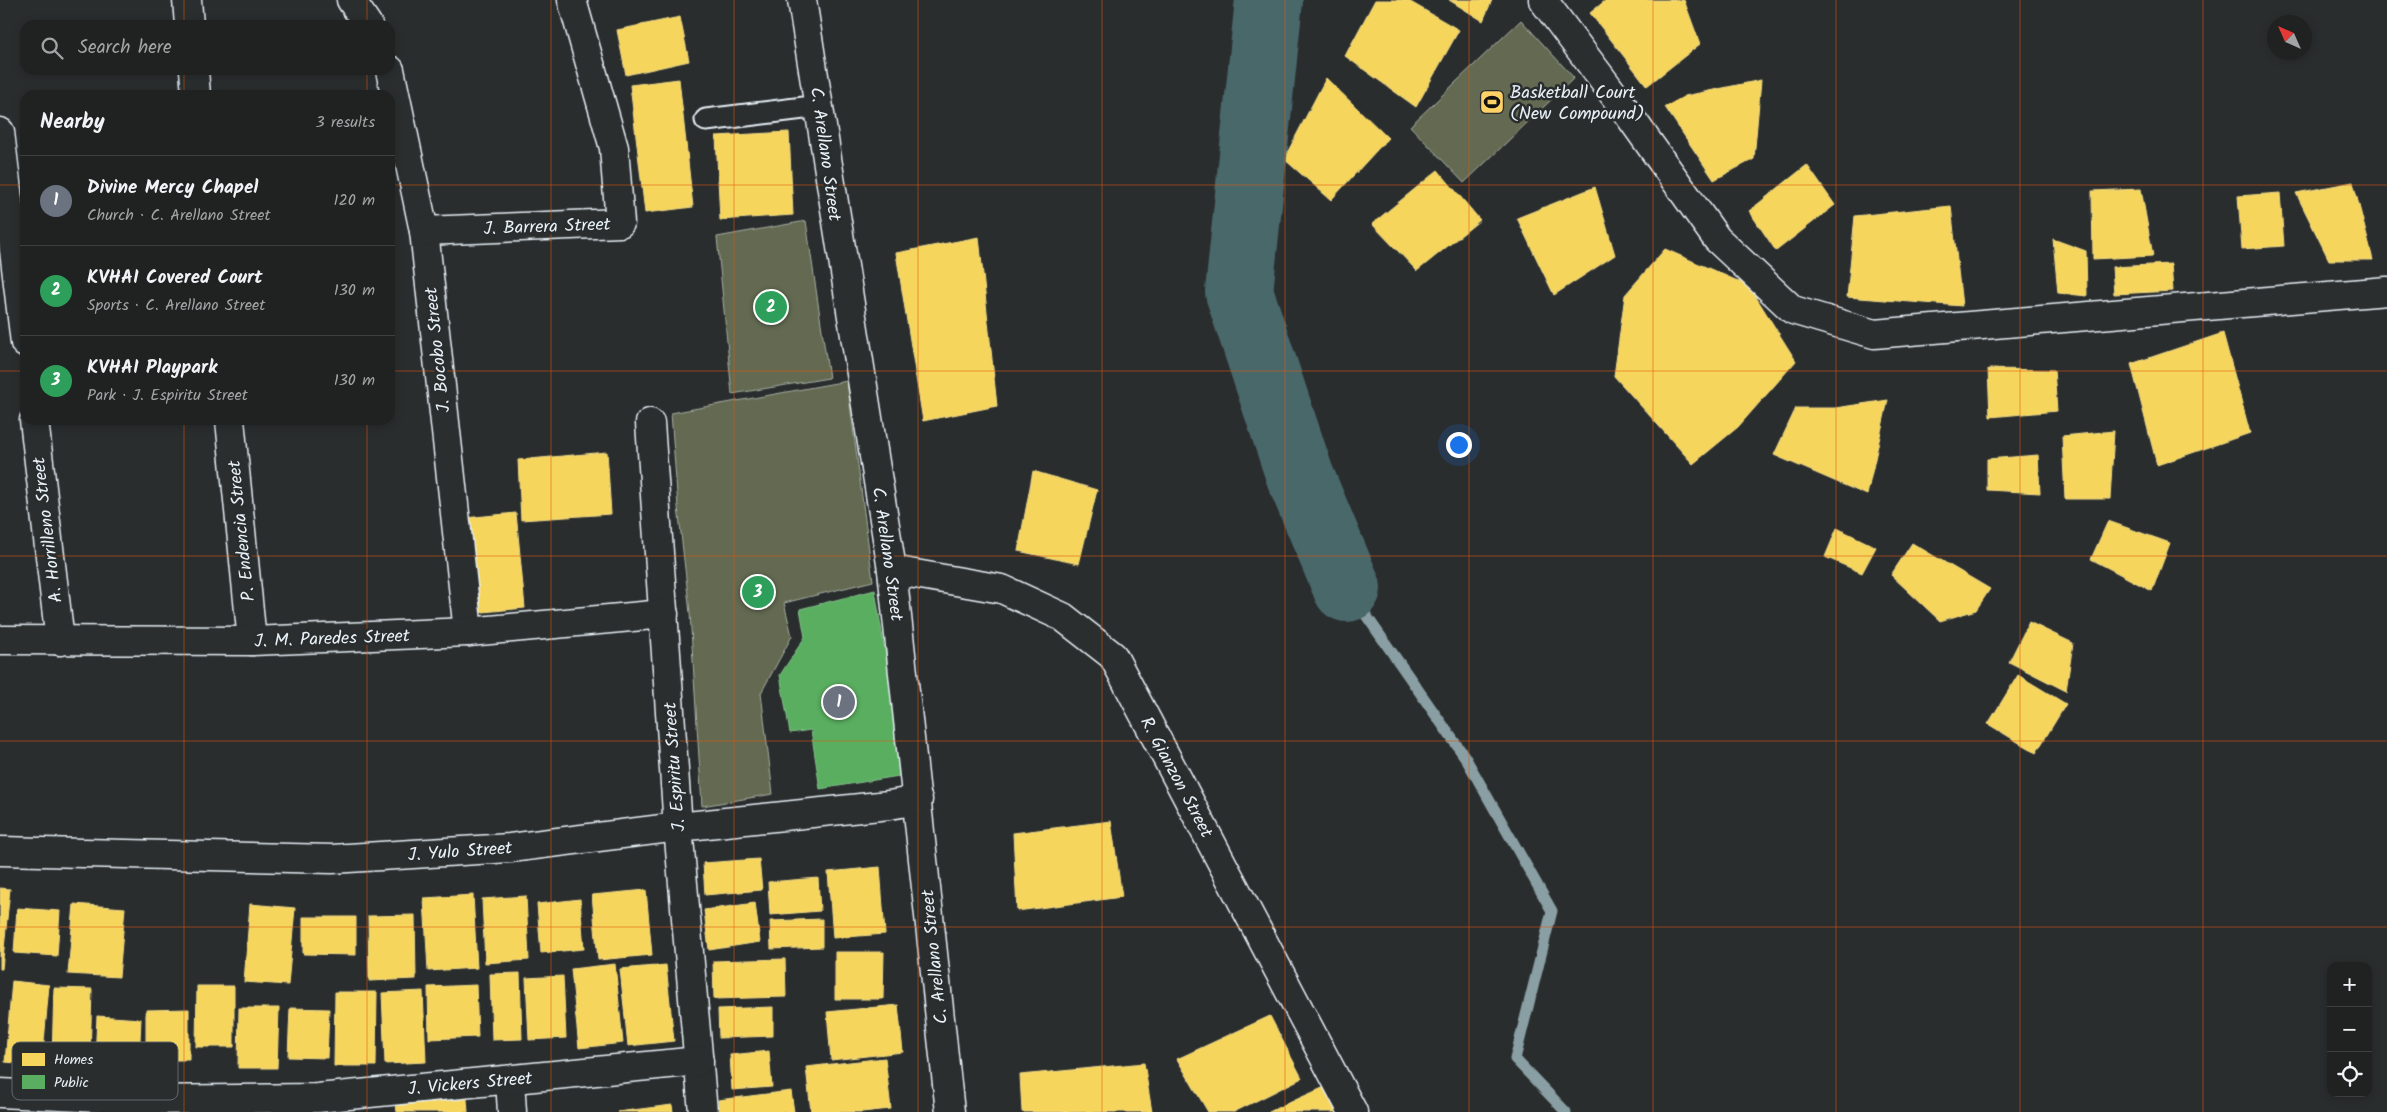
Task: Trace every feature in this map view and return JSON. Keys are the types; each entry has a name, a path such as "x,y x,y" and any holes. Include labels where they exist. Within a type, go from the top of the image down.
{"street":[{"path":"187,0 189,20"},
{"path":"351,0 365,20"},
{"name":"J. Barrera Street","path":"424,231 620,223 614,148 572,0"},
{"name":"C. Arellano Street","path":"802,0 892,570 950,1112"},
{"path":"1543,0 1621,104 1717,239 1793,310 1874,334 2387,291"},
{"path":"194,75 196,90"},
{"name":"J. Bocobo Street","path":"391,75 394,90"},
{"name":"J. Bocobo Street","path":"395,94 424,231 468,632"},
{"path":"0,132 20,301"},
{"name":"J. Espiritu Street","path":"650,423 678,827 703,1112"},
{"name":"A. Horrilleno Street","path":"35,425 60,641"},
{"name":"P. Endencia Street","path":"230,425 252,641"},
{"name":"R. Gianzon Street","path":"892,570 1002,589 1063,617 1113,656 1353,1112"},
{"name":"J. M. Paredes Street","path":"0,640 252,641 468,632 664,614"},
{"name":"J. Yulo Street","path":"0,851 332,859 510,848 678,827 889,805 918,800"},
{"name":"J. Vickers Street","path":"75,1100 140,1106 318,1105 510,1080 699,1062"},
{"path":"510,1080 512,1112"}],"lane":[{"path":"706,120 820,106"}],"green space":[{"name":"Basketball Court (New Compound)","path":"1521,20 1574,78 1464,183 1410,126"},
{"path":"806,221 829,378 732,394 717,237"},
{"path":"847,381 873,581 784,603 792,636 761,693 773,794 702,806 690,613 678,507 671,413"}],"building: Homes":[{"path":"1375,0 1407,0 1459,30 1416,107 1345,56"},
{"path":"1449,0 1492,0 1483,21"},
{"path":"1606,0 1684,0 1700,44 1647,86 1590,13"},
{"path":"680,17 689,61 626,75 617,30"},
{"path":"1326,78 1388,138 1331,200 1284,159"},
{"path":"679,79 693,207 645,213 630,85"},
{"path":"1761,80 1754,159 1714,180 1665,107 1685,96"},
{"path":"789,132 793,215 720,220 716,136"},
{"path":"1807,165 1835,205 1776,251 1749,211"},
{"path":"1438,170 1480,220 1417,271 1372,224"},
{"path":"2353,182 2373,260 2329,260 2296,193"},
{"path":"1595,187 1615,255 1554,295 1517,218"},
{"path":"2141,189 2153,256 2093,259 2092,191"},
{"path":"2280,193 2284,246 2242,249 2238,196"},
{"path":"1951,206 1962,306 1847,297 1855,216"},
{"path":"979,237 997,406 923,421 896,253"},
{"path":"2053,239 2086,251 2087,296 2058,293"},
{"path":"1665,249 1749,286 1796,361 1738,427 1693,464 1614,376 1625,295"},
{"path":"2171,264 2173,291 2114,294 2112,267"},
{"path":"2223,333 2250,433 2157,465 2131,364"},
{"path":"1988,369 2054,370 2057,411 1990,417"},
{"path":"1888,400 1867,495 1774,455 1796,408 1835,408"},
{"path":"2114,431 2110,499 2065,499 2062,436"},
{"path":"607,452 611,514 521,520 518,460"},
{"path":"2038,455 2040,493 1987,490 1987,459"},
{"path":"1033,471 1097,490 1079,564 1018,551"},
{"path":"516,513 525,608 473,613 464,518"},
{"path":"2108,521 2170,543 2152,591 2091,559"},
{"path":"1837,528 1876,547 1862,573 1825,557"},
{"path":"1912,543 1990,589 1976,610 1940,621 1891,575"},
{"path":"2029,622 2073,643 2066,691 2009,662"},
{"path":"2018,675 2066,704 2036,753 1988,724"},
{"path":"1111,821 1122,897 1017,911 1013,833"},
{"path":"759,859 762,890 705,895 703,863"},
{"path":"880,867 885,934 833,938 828,872"},
{"path":"818,878 820,911 770,915 768,882"},
{"path":"0,888 10,889 2,969 0,969"},
{"path":"646,890 652,955 598,960 592,895"},
{"path":"473,895 477,968 428,971 424,898"},
{"path":"526,896 529,960 485,963 482,899"},
{"path":"580,899 584,949 541,953 537,904"},
{"path":"755,903 760,942 709,950 704,910"},
{"path":"74,904 125,908 119,977 68,974"},
{"path":"250,904 295,908 288,985 244,982"},
{"path":"17,908 60,911 57,956 14,953"},
{"path":"415,915 416,979 369,981 368,916"},
{"path":"303,917 356,917 356,955 303,954"},
{"path":"822,919 822,947 771,949 770,921"},
{"path":"835,952 884,952 883,999 835,999"},
{"path":"785,959 786,997 714,999 713,961"},
{"path":"615,964 623,1043 579,1048 571,969"},
{"path":"666,965 674,1041 628,1046 620,969"},
{"path":"520,973 522,1039 492,1040 490,974"},
{"path":"563,976 566,1038 529,1040 526,978"},
{"path":"12,981 49,985 44,1042 12,1042 12,1063 5,1062"},
{"path":"476,985 478,1037 429,1039 428,987"},
{"path":"197,986 234,986 234,1047 196,1047"},
{"path":"54,988 92,989 90,1042 52,1042"},
{"path":"423,991 426,1062 385,1064 382,993"},
{"path":"335,992 377,992 376,1066 334,1066"},
{"path":"898,1005 903,1052 831,1060 827,1012"},
{"path":"773,1007 773,1036 719,1038 718,1009"},
{"path":"239,1008 279,1008 277,1068 238,1068"},
{"path":"290,1008 329,1009 327,1058 288,1057"},
{"path":"189,1009 189,1060 178,1060 178,1042 146,1042 146,1010"},
{"path":"97,1016 141,1019 140,1042 96,1042"},
{"path":"1270,1016 1302,1078 1234,1112 1208,1112 1177,1059"},
{"path":"769,1051 772,1087 732,1090 730,1055"},
{"path":"885,1058 891,1109 862,1112 811,1112 806,1067"},
{"path":"1144,1063 1152,1112 1022,1112 1020,1075"},
{"path":"1327,1086 1340,1112 1268,1112"},
{"path":"791,1091 794,1112 720,1112 718,1100"},
{"path":"467,1099 468,1112 397,1112 396,1105"},
{"path":"672,1105 673,1112 617,1112"}],"building: Public":[{"path":"875,590 905,775 820,789 811,730 790,733 780,675 805,637 800,609"}],"waterway":[{"path":"1269,0 1239,292 1300,476 1347,588"},
{"path":"1347,588 1465,757 1552,911 1515,1059 1566,1112"}],"place":[{"name":"Basketball Court (New Compound)","path":"1492,102"},
{"name":"KVHAI Covered Court","path":"771,307"},
{"name":"KVHAI Playpark","path":"758,592"},
{"name":"Divine Mercy Chapel","path":"839,702"}]}
